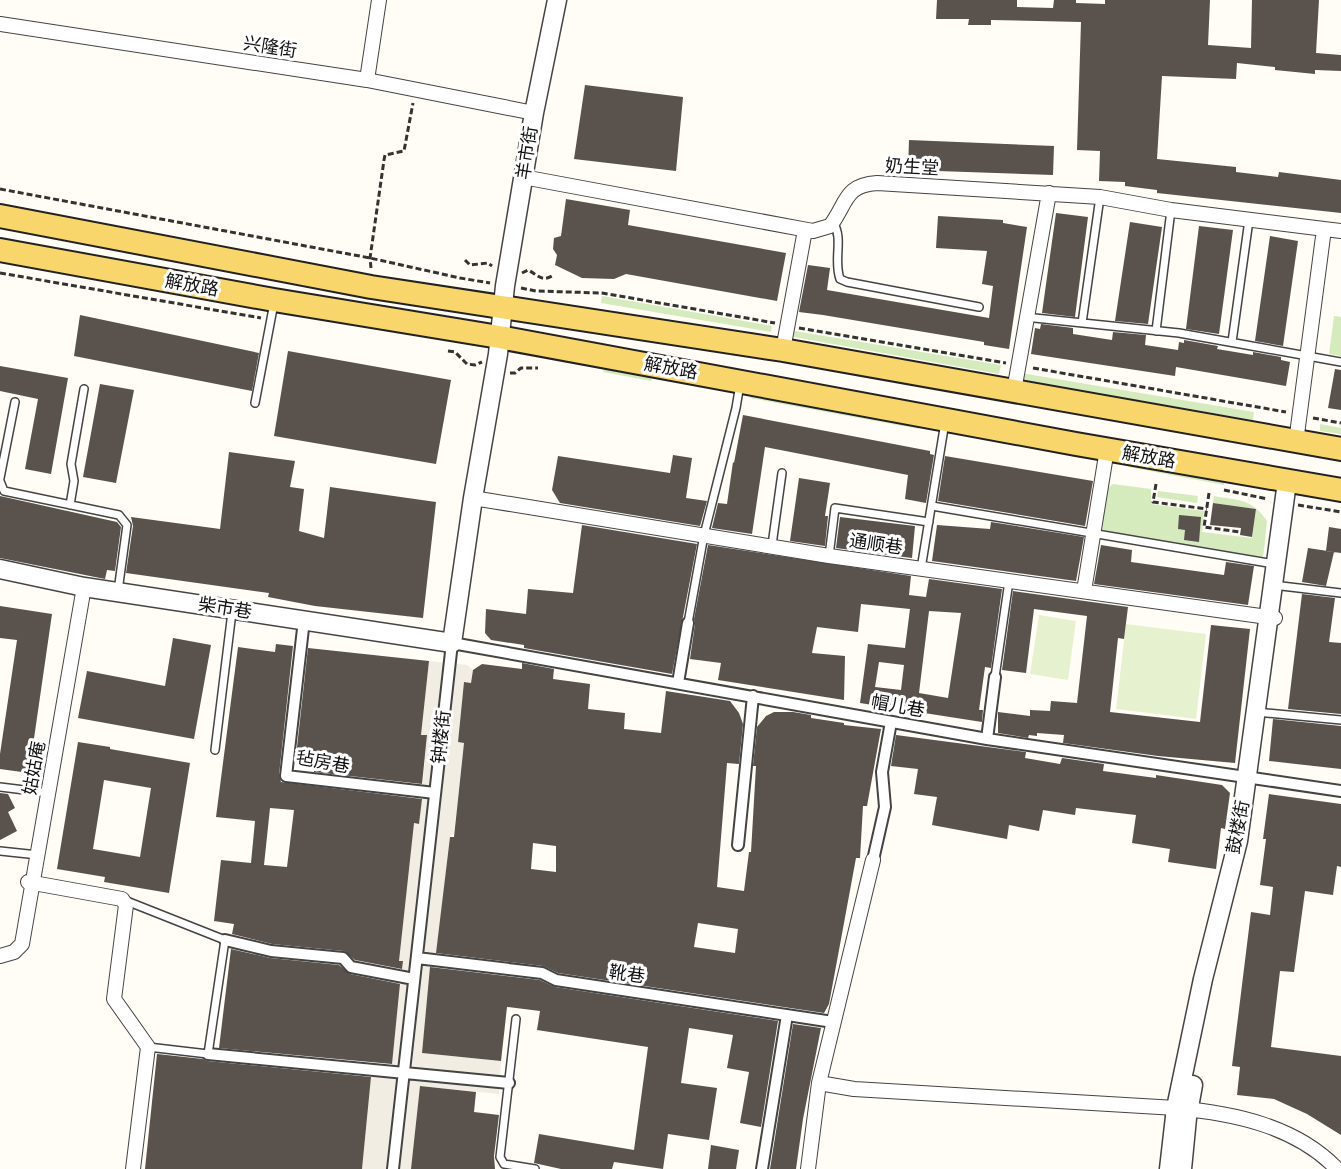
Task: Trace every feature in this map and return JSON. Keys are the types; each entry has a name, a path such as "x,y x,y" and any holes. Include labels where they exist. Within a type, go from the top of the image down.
{"main road":[{"name":"解放路","path":"0,216 371,287 504,296 783,350 1341,449"},
{"name":"解放路","path":"0,250 273,310 499,337 1107,449 1289,493 1341,490"}],"street":[{"path":"368,80 379,0"},
{"name":"羊市街","path":"504,296 534,113 557,0"},
{"name":"兴隆街","path":"0,24 368,80 534,113"},
{"path":"523,177 805,230 822,230 833,222"},
{"name":"奶生堂","path":"833,222 844,201 854,189 864,184 889,183 1100,197 1171,210 1341,231"},
{"path":"1014,391 1048,193"},
{"path":"1296,442 1324,229"},
{"path":"783,350 805,230"},
{"name":"钟楼街","path":"393,1169 452,643 504,296"},
{"path":"1084,591 1107,449"},
{"name":"鼓楼街","path":"1169,1169 1181,1113 1203,978 1238,841 1250,779 1289,493"},
{"name":"通顺巷","path":"473,498 829,556 1272,618"},
{"name":"柴市巷","path":"0,570 117,592 452,643"},
{"name":"姑姑庵","path":"9,949 17,939 30,883 81,586"},
{"name":"毡房巷","path":"304,620 286,776 435,793"},
{"path":"678,683 688,623"},
{"name":"帽儿巷","path":"452,643 987,739 1341,791"},
{"path":"987,739 995,677"},
{"path":"738,845 753,696"},
{"path":"808,1169 818,1087 885,807 882,772 891,722"},
{"path":"30,883 122,899 127,910 114,999 148,1047 133,1169"},
{"path":"225,940 271,951 344,958 351,967 414,979"},
{"path":"0,956 9,949"},
{"name":"靴巷","path":"417,958 542,973 556,980 833,1022"},
{"path":"762,1169 787,1015"},
{"path":"208,1054 509,1083"},
{"path":"818,1087 1248,1119 1281,1131 1307,1146 1337,1169"},
{"path":"1181,1113 1245,1126 1282,1138 1313,1156 1329,1169"},
{"name":"鼓楼街","path":"1181,1113 1182,1169"}],"lane":[{"path":"1082,323 1100,197"},
{"path":"1156,331 1171,210"},
{"path":"1232,342 1249,220"},
{"path":"833,222 838,236 836,267 840,279 980,307"},
{"path":"255,403 273,310"},
{"path":"1025,317 1156,331 1341,362"},
{"path":"688,623 704,535 741,381"},
{"path":"70,505 74,481 70,464 84,389"},
{"path":"15,402 0,480 4,491 119,515 127,525 117,592"},
{"path":"921,569 946,419"},
{"path":"772,545 782,473"},
{"path":"932,506 1279,565"},
{"path":"829,556 835,508 929,522"},
{"path":"995,677 1009,581"},
{"path":"1276,585 1341,593"},
{"path":"214,750 233,610"},
{"path":"1259,712 1341,720"},
{"path":"0,787 46,792"},
{"path":"0,851 35,855"},
{"path":"122,899 225,940 208,1054 148,1047"},
{"path":"516,1019 500,1157 504,1164 535,1169"}],"path":[{"path":"371,287 370,258 385,155 404,151 416,89"},
{"path":"0,189 370,258 460,278 504,296 536,291 602,293 1272,408 1341,423"},
{"path":"465,260 470,265 488,263 495,268"},
{"path":"520,274 528,270 540,279 552,276"},
{"path":"0,273 273,310"},
{"path":"448,351 455,352 467,364 475,365 482,362"},
{"path":"507,373 515,374 521,368 538,368"},
{"path":"1156,484 1153,502 1206,511 1211,514"},
{"path":"1216,489 1289,493 1341,512"},
{"path":"1209,493 1204,527 1240,532"}],"green space":[{"path":"602,296 772,326 771,332 601,303"},
{"path":"1334,316 1341,317 1341,356 1329,354"},
{"path":"794,331 1001,365 999,374 794,337"},
{"path":"604,369 653,374 651,381 603,372"},
{"path":"1021,373 1254,412 1253,420 1020,380"},
{"path":"750,391 920,421 919,429 750,398"},
{"path":"1320,424 1341,428 1341,434 1320,431"},
{"path":"1130,460 1225,478 1224,485 1129,467"},
{"path":"1113,484 1151,489 1151,504 1204,511 1202,532 1252,538 1256,509 1213,503 1214,496 1250,504 1256,508 1267,521 1263,558 1101,530 1105,491"},
{"path":"1158,491 1198,496 1197,503 1157,497"},
{"path":"1039,615 1076,621 1068,680 1030,674"},
{"path":"1126,624 1206,634 1196,719 1116,709"}],"shaded area":[{"path":"429,661 467,665 473,670 471,683 464,682 458,742 464,743 454,833 450,837 436,956 431,966 422,1053 501,1061 499,1094 420,1086 411,1169 362,1169 372,1068 391,1070 403,961 399,961 412,823 419,824 422,794 427,736 421,735"}],"building":[{"path":"937,0 1017,0 1017,7 1053,8 1054,0 1105,4 1105,0 1210,0 1208,45 1251,48 1252,0 1319,0 1316,53 1341,55 1341,71 1315,70 1315,74 1237,63 1236,79 1162,76 1157,159 1236,167 1236,172 1278,177 1279,172 1341,180 1341,213 1157,193 1157,190 1125,186 1125,182 1099,181 1100,151 1077,150 1081,22 991,20 991,25 968,25 969,19 936,19"},
{"path":"585,85 683,97 676,171 574,159"},
{"path":"909,140 1054,146 1053,175 908,170"},
{"path":"566,199 630,210 628,225 786,253 777,301 626,274 614,279 582,278 555,265 557,255 553,249 554,238 561,236"},
{"path":"1056,213 1088,217 1075,317 1042,313"},
{"path":"938,216 1003,220 1003,223 1027,227 1009,349 984,345 984,342 799,312 808,265 830,268 827,290 989,318 993,286 982,284 987,251 936,248"},
{"path":"1130,222 1162,227 1148,324 1115,321"},
{"path":"1199,226 1233,230 1219,334 1186,329"},
{"path":"1270,236 1298,241 1283,346 1255,341"},
{"path":"80,315 259,353 252,391 74,356"},
{"path":"1041,324 1073,328 1073,334 1112,340 1113,332 1146,335 1145,345 1178,350 1179,342 1184,343 1184,340 1218,346 1217,349 1281,357 1281,360 1290,362 1286,386 1176,367 1175,376 1031,354 1035,328 1040,329"},
{"path":"288,351 451,380 436,464 274,436"},
{"path":"0,366 68,378 51,474 25,469 38,399 0,391"},
{"path":"1335,369 1341,370 1341,410 1328,408"},
{"path":"100,384 134,390 116,483 83,477"},
{"path":"743,415 930,451 930,454 934,455 926,503 905,499 908,475 765,447 752,534 712,528 718,503 727,504"},
{"path":"229,452 295,461 290,487 304,489 299,531 324,538 330,487 436,502 423,618 315,606 268,597 269,593 126,573 133,526 131,517 220,529"},
{"path":"673,455 692,458 686,498 707,501 700,526 560,503 552,490 558,456 670,473"},
{"path":"945,456 1093,481 1085,526 938,501"},
{"path":"799,478 830,483 825,516 828,516 825,546 790,541"},
{"path":"0,496 117,522 121,527 115,571 107,570 105,579 0,558"},
{"path":"1213,503 1256,509 1252,537 1240,535 1241,528 1210,525"},
{"path":"1179,515 1201,517 1199,542 1184,540 1185,530 1178,529"},
{"path":"840,517 915,526 912,558 836,548"},
{"path":"991,522 1084,537 1076,581 932,561 937,525 990,529"},
{"path":"582,525 697,544 672,674 524,648 524,645 491,640 485,633 486,609 526,614 528,589 573,593"},
{"path":"1329,527 1341,529 1341,553 1326,551"},
{"path":"708,545 911,576 909,595 926,597 929,579 1002,589 991,668 985,667 979,710 983,710 982,722 860,703 868,644 905,648 910,609 861,604 858,632 817,627 812,653 845,656 844,700 718,680 721,663 690,659 694,619","holes":["929,611 961,613 948,698 919,693","879,662 904,665 901,690 875,687"]},
{"path":"1101,545 1132,550 1131,562 1224,575 1226,562 1254,566 1248,605 1094,584"},
{"path":"1308,548 1334,552 1326,586 1302,582"},
{"path":"1013,591 1128,607 1124,639 1118,638 1110,712 1200,722 1211,625 1250,629 1235,763 1158,756 1063,743 1064,735 1037,733 1037,736 1029,735 1028,738 998,733 998,712 1030,716 1030,710 1050,711 1051,701 1077,703 1087,616 1034,609 1026,673 1002,670"},
{"path":"1302,594 1335,598 1329,642 1341,643 1341,714 1288,709"},
{"path":"0,606 52,614 29,773 0,769 0,754 17,640 0,638"},
{"path":"173,638 211,645 194,739 78,718 87,671 165,686"},
{"path":"276,644 293,646 279,775 281,782 422,799 419,824 414,823 399,961 403,961 402,969 355,960 344,951 272,944 232,934 234,924 214,921 221,860 251,863 255,821 216,817 238,647 275,652","holes":["270,808 294,810 287,867 264,865"]},
{"path":"308,648 429,661 421,735 427,735 422,784 314,772 315,757 296,756"},
{"path":"522,663 554,669 553,679 590,684 588,709 625,713 624,729 661,733 666,691 730,701 739,713 743,724 739,764 727,763 717,887 744,891 749,852 751,852 756,766 753,766 757,727 766,716 774,712 793,712 811,715 811,718 844,723 844,725 881,729 867,806 863,806 860,858 856,858 829,1004 824,1013 558,973 543,966 436,953 450,837 454,837 464,743 458,742 464,682 471,683 473,670 482,664 522,669","holes":["533,843 556,846 556,872 531,869","698,923 738,929 735,953 694,947"]},
{"path":"1273,719 1341,726 1341,769 1269,761"},
{"path":"896,735 1026,752 1025,758 1060,764 1062,758 1104,764 1103,771 1156,778 1156,775 1222,785 1230,793 1225,829 1221,828 1216,869 1168,862 1170,849 1132,843 1136,815 1076,808 1075,815 1043,810 1039,831 1009,825 1007,839 932,825 937,797 914,794 918,769 891,766"},
{"path":"78,742 190,763 169,893 104,882 105,877 57,869","holes":["104,780 151,788 140,857 93,849"]},
{"path":"0,793 8,794 15,808 8,812 17,831 0,840"},
{"path":"1269,794 1341,804 1341,867 1337,866 1333,895 1305,891 1294,972 1280,971 1271,1047 1341,1056 1341,1135 1307,1114 1274,1099 1237,1095 1240,1067 1232,1066 1251,912 1270,915 1273,887 1260,885"},
{"path":"231,949 270,958 339,965 350,974 400,984 392,1064 219,1048"},
{"path":"430,967 540,980 555,987 778,1021 761,1127 740,1123 749,1072 727,1068 733,1035 689,1028 681,1083 717,1088 709,1140 668,1134 663,1169 614,1162 612,1169 561,1169 534,1163 539,1134 634,1150 648,1047 537,1030 540,1011 507,1007 501,1061 422,1053"},
{"path":"793,1024 821,1028 803,1119 796,1169 770,1169"},
{"path":"157,1054 371,1077 362,1169 145,1169"},
{"path":"420,1086 476,1092 474,1112 499,1115 494,1156 495,1169 411,1169"},
{"path":"711,1145 739,1150 736,1169 708,1169"}]}
